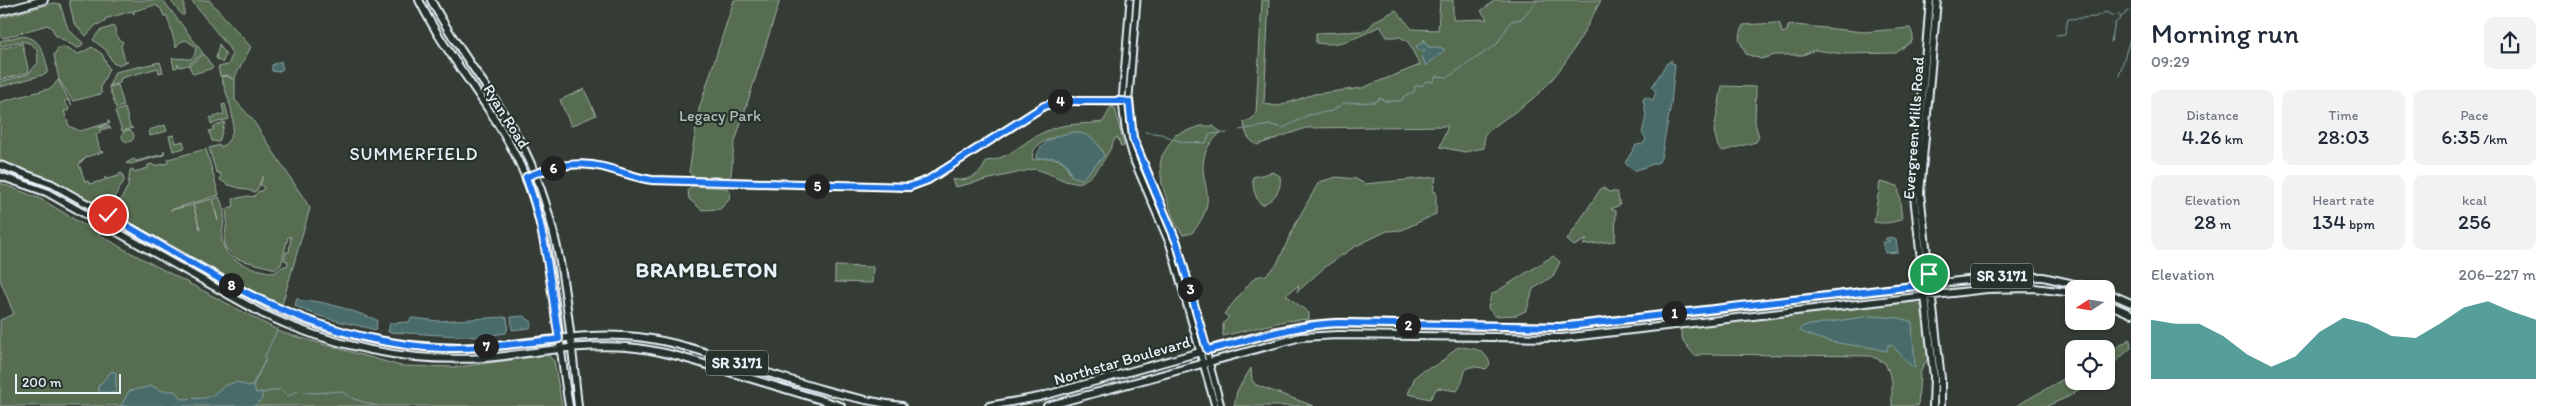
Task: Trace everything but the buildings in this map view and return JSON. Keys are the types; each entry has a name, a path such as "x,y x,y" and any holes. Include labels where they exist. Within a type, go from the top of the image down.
{"main road":[{"path":"0,12 44,0"},
{"name":"Ryan Road","path":"420,0 435,29 504,134 526,177 545,243 569,406"},
{"name":"Ryan Road","path":"431,0 516,134 536,174 555,238 578,406"},
{"name":"Evergreen Mills Road","path":"1927,284 1914,209 1914,181 1930,0"},
{"name":"Evergreen Mills Road","path":"1932,406 1934,377 1920,181 1938,0"},
{"name":"SR 3171","path":"0,165 52,184 261,301 322,326 370,339 443,348 479,347 611,335 659,340 832,393 902,406"},
{"name":"SR 3171","path":"0,176 46,192 261,313 318,336 371,350 432,358 483,358 606,346 657,351 841,406"},
{"name":"Northstar Boulevard","path":"989,406 1039,397 1272,332 1324,324 1560,327 2019,275 2065,281"},
{"name":"Northstar Boulevard","path":"1047,406 1276,342 1315,336 1562,338 2010,287 2065,292"},
{"name":"Evergreen Mills Road","path":"1928,296 1941,379 1941,406"},
{"path":"2115,296 2131,303"},
{"path":"2115,306 2131,314"},
{"path":"1934,377 1937,383 1936,406"}],"street":[{"path":"1130,0 1122,101 1128,141 1170,245 1204,351"},
{"path":"1136,0 1129,102 1133,138 1177,243 1204,351 1221,406"},
{"path":"526,177 566,165 591,164 633,177 652,180 909,187 928,180 1044,106 1061,101 1129,102"},
{"path":"1207,362 1215,406"}],"green space":[{"path":"69,0 163,0 203,53 188,65 180,67 178,64 178,67 174,68 172,58 191,59 195,54 196,47 186,40 180,42 176,47 167,16 164,16 161,9 155,5 134,11 134,14 132,11 105,19 105,22 96,25 86,36 74,23"},
{"path":"170,0 184,1 184,15 182,15"},
{"path":"191,0 209,0 251,47 235,77 235,100 252,119 310,208 281,308 188,257 119,216 115,211 128,186 130,170 133,169 134,172 148,168 148,165 152,164 154,166 168,163 168,159 206,149 219,195 170,210 193,205 200,229 193,204 212,199 218,221 213,199 219,197 224,212 223,245 227,252 240,263 274,273 287,266 288,261 284,260 286,252 289,252 291,237 288,237 281,265 276,269 237,259 225,248 226,209 234,206 233,199 253,197 259,191 262,191 264,187 260,185 263,176 257,190 254,192 229,185 220,180 221,174 216,172 209,148 220,145 221,147 228,141 232,133 233,124 230,105 221,77 227,76 234,80 227,75 220,76 218,67 228,65 232,55 229,48"},
{"name":"Legacy Park","path":"734,0 780,0 734,145 731,175 726,179 694,178 689,172 699,109"},
{"path":"1262,0 1269,0 1264,104 1279,106 1314,94 1362,88 1420,65 1408,42 1400,37 1387,37 1380,26 1357,37 1333,44 1316,43 1316,33 1361,31 1369,28 1375,21 1396,10 1412,29 1438,30 1440,0 1453,0 1453,20 1487,19 1481,11 1495,0 1601,0 1571,54 1553,78 1531,100 1484,135 1484,148 1465,152 1440,147 1448,126 1306,128 1257,145 1254,143 1247,135 1244,122 1252,119 1256,113"},
{"path":"54,3 60,4 68,29 83,43 81,47 77,48 55,35 52,28 47,25 4,38 0,36 0,18"},
{"path":"1780,24 1782,33 1787,31 1788,26 1795,25 1864,32 1910,28 1913,35 1912,41 1896,53 1843,54 1815,50 1803,55 1775,55 1761,59 1746,54 1739,39 1743,25"},
{"path":"114,26 118,39 123,42 121,46 125,61 128,61 118,65 113,63 106,50 93,40 99,31"},
{"path":"20,36 33,39 37,43 43,52 48,70 46,74 0,87 0,82 28,74 38,63 37,50 29,43 20,42 0,47 0,41"},
{"path":"22,43 29,72 0,80 0,49"},
{"path":"219,44 226,55 222,63 216,58"},
{"path":"63,47 79,54 92,47 102,54 109,69 101,86 101,94 73,101 59,80 54,55 58,48"},
{"path":"204,54 213,68 193,74 189,66"},
{"path":"160,62 163,72 159,73 158,68 121,78 120,83 109,86 115,72"},
{"path":"58,80 72,105 67,100 64,102 69,108 68,111 64,111 69,126 80,131 108,123 108,120 110,123 98,128 109,126 111,130 109,128 100,130 100,133 96,135 100,151 103,152 86,157 79,164 85,182 88,181 90,184 105,180 105,177 107,179 119,176 119,173 123,174 124,181 107,209 42,176 0,162 0,102 52,88"},
{"path":"118,85 124,106 116,108 109,87"},
{"path":"1722,86 1756,87 1755,123 1759,137 1756,142 1723,151 1718,147 1714,131"},
{"path":"584,89 596,115 571,126 560,100"},
{"path":"225,104 229,119 211,124 210,118 224,114 222,105"},
{"path":"1111,107 1115,108 1124,146 1121,147 1118,138 1115,138 1100,166 1081,182 1070,182 1034,169 955,187 952,179 962,180 973,177 981,170 986,161 1009,154 1050,129 1065,125 1103,122","holes":["1075,132 1104,156 1082,179 1069,172 1064,163 1055,158 1033,160 1035,148 1040,144 1047,140"]},
{"path":"125,108 130,127 133,128 122,131 115,111"},
{"path":"225,122 219,142 212,141 209,131 213,130 214,126"},
{"path":"165,125 167,131 150,136 149,130"},
{"path":"1201,126 1213,126 1221,132 1207,148 1203,162 1207,189 1206,208 1201,220 1192,233 1183,235 1174,221 1162,184 1160,165 1162,156 1175,135"},
{"path":"126,130 130,130 134,136 130,142 126,142 122,138 122,134"},
{"path":"174,135 176,143 183,141 185,148 173,151 169,136"},
{"path":"164,154 131,164 126,163 134,159 136,161"},
{"path":"1273,172 1280,176 1279,190 1271,200 1262,205 1254,192 1253,177"},
{"path":"1337,177 1356,179 1365,184 1436,177 1433,191 1436,192 1436,214 1402,230 1387,231 1354,247 1325,267 1297,292 1299,285 1286,295 1309,313 1309,319 1285,321 1223,336 1223,324 1229,317 1224,314 1255,277 1266,275 1277,264 1298,219 1319,182"},
{"path":"1880,182 1898,186 1902,219 1888,223 1874,222"},
{"path":"0,183 41,199 122,248 283,333 401,366 458,367 548,355 554,361 562,406 0,406 0,320 14,314 0,280"},
{"path":"692,186 727,188 730,192 729,200 720,209 702,210 689,199 688,190"},
{"path":"1602,187 1609,192 1617,192 1620,205 1611,209 1616,211 1615,241 1583,245 1587,239 1574,246 1567,240"},
{"path":"1553,256 1560,262 1553,276 1533,289 1527,310 1517,315 1495,316 1488,308 1491,295"},
{"path":"835,266 873,267 872,283 835,282"},
{"path":"1915,302 1923,307 1929,356 1920,373 1918,406 1892,406 1892,380 1885,363 1871,356 1702,354 1695,356 1683,341 1680,328"},
{"path":"2130,339 2131,348 2115,362 2115,348"},
{"path":"1456,348 1475,349 1483,353 1490,364 1486,369 1477,367 1467,368 1457,391 1437,388 1430,399 1408,394 1415,377 1422,371 1439,364"},
{"path":"1251,368 1252,380 1256,385 1314,406 1234,406 1237,391"},
{"path":"2065,378 2065,390 2078,390 2047,406 2016,406"}],"water":[{"path":"1424,39 1428,47 1440,47 1445,50 1426,66 1421,54 1425,50 1418,50 1416,46 1423,43"},
{"path":"1672,60 1671,63 1675,64 1671,104 1661,158 1659,162 1634,171 1625,163 1636,145 1643,144 1646,139 1642,133 1646,116 1643,99 1646,97 1653,100 1656,92 1652,87 1666,64"},
{"path":"281,61 283,69 278,72 272,71 272,65"},
{"path":"1075,132 1093,140 1104,156 1082,179 1071,176 1068,166 1061,160 1053,158 1036,159 1038,152 1046,142"},
{"path":"1890,237 1896,240 1898,252 1885,253 1883,242 1891,242 1885,239"},
{"path":"297,298 301,301 318,302 339,307 377,320 376,330 324,317 295,306"},
{"path":"524,316 532,322 530,328 512,330 511,317"},
{"path":"1870,316 1900,318 1912,322 1915,368 1892,345 1888,345 1887,351 1884,351 1871,347 1823,340 1799,330 1803,326"},
{"path":"414,318 438,321 507,318 508,327 506,333 478,337 388,332 390,323 409,322 410,319"},
{"path":"265,361 253,385 256,393 262,392 262,399 255,406 121,406 129,391 152,386 162,391 175,391 181,399 205,398 213,395 223,386 237,382 251,387"},
{"path":"112,371 116,373 115,393 99,392 98,386"}],"waterway":[{"path":"1239,130 1270,125 1284,128 1308,115 1332,111 1344,103 1375,102 1380,98 1385,101 1401,101 1404,96 1414,92 1415,86 1423,85 1426,81 1433,82 1436,76 1448,77 1497,44 1511,21 1521,19 1538,0"},
{"path":"2121,17 2131,9"},
{"path":"2056,35 2065,34 2068,19 2095,17 2106,12 2113,16 2118,14 2121,18 2115,23 2111,42"},
{"path":"2119,76 2131,35"},
{"path":"1145,132 1161,134 1182,142 1206,143 1210,134 1227,133"},
{"path":"265,362 265,356 278,328"},
{"path":"262,393 281,389 288,396 297,391 314,393 340,391 354,399 377,406"}],"district":[{"name":"SUMMERFIELD","path":"414,154"},
{"name":"BRAMBLETON","path":"707,270"}],"route":[{"path":"108,215 270,306 307,321 351,335 417,346 443,348 479,347 552,340 559,339 545,243 534,199 526,177 558,166 591,164 633,177 652,180 909,187 928,180 1038,108 1061,101 1122,101 1129,102 1133,138 1177,243 1207,350 1285,329 1338,323 1531,328 1560,327 1930,284 1929,274"}]}
